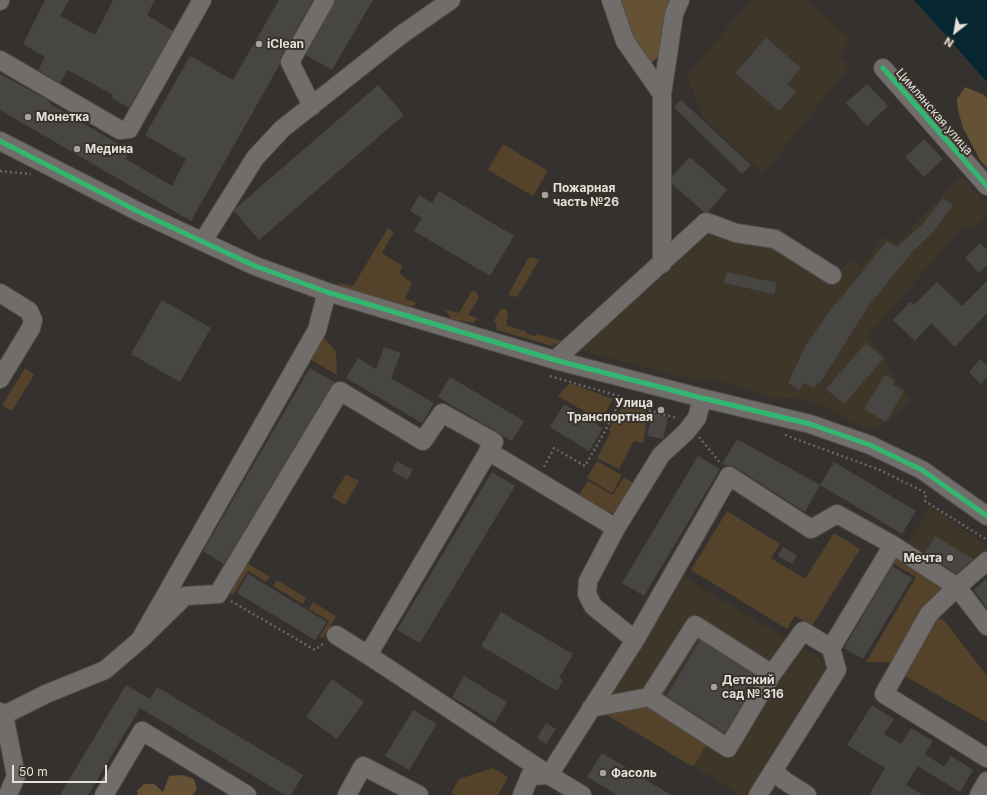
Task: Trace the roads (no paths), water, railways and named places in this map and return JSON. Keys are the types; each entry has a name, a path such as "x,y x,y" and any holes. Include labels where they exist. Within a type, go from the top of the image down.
{"street":[{"path":"0,60 120,130 129,129 202,0"},
{"path":"312,106 290,62 325,0"},
{"path":"203,242 255,158 282,129 401,35 451,0"},
{"path":"611,0 625,41 662,94"},
{"path":"662,264 662,94 674,14 680,0"},
{"name":"Цимлянская улица","path":"883,68 987,186"},
{"path":"0,142 139,212 255,266 327,292 555,360 810,424 870,445 922,470 987,516"},
{"path":"555,360 662,264 706,222 736,232 775,238 832,275"},
{"path":"140,640 317,330 327,292"},
{"path":"0,293 29,311 33,320 32,328 0,379"},
{"path":"8,795 16,776 1,715 46,694 105,670 140,640 185,596 218,594 340,391 423,441 442,413 494,442 368,655"},
{"path":"635,640 592,606 587,594 588,581 616,528 661,455 686,432 697,418 702,398"},
{"path":"488,452 616,528"},
{"path":"549,775 635,640 730,476 811,529 837,514 893,545 957,587 987,626"},
{"path":"831,648 893,545"},
{"path":"987,561 929,614 884,694 987,758"},
{"path":"648,697 695,625 772,674"},
{"path":"592,708 648,697 728,748 772,674 803,631 831,648 837,670 758,795"},
{"path":"336,635 549,775 582,795"},
{"path":"104,795 142,731 247,795"},
{"path":"346,795 363,766 419,795"},
{"path":"773,771 785,781 807,795"},
{"path":"522,795 530,776 549,775"},
{"path":"979,795 987,781"}],"water":[{"path":"914,0 987,0 987,82"}],"place":[{"name":"iClean","path":"259,44"},
{"name":"Монетка","path":"28,117"},
{"name":"Медина","path":"77,149"},
{"name":"Пожарная часть №26","path":"545,195"},
{"name":"Улица Транспортная","path":"661,410"},
{"name":"Мечта","path":"950,558"},
{"name":"Детский сад № 316","path":"714,687"},
{"name":"Фасоль","path":"603,773"}]}
